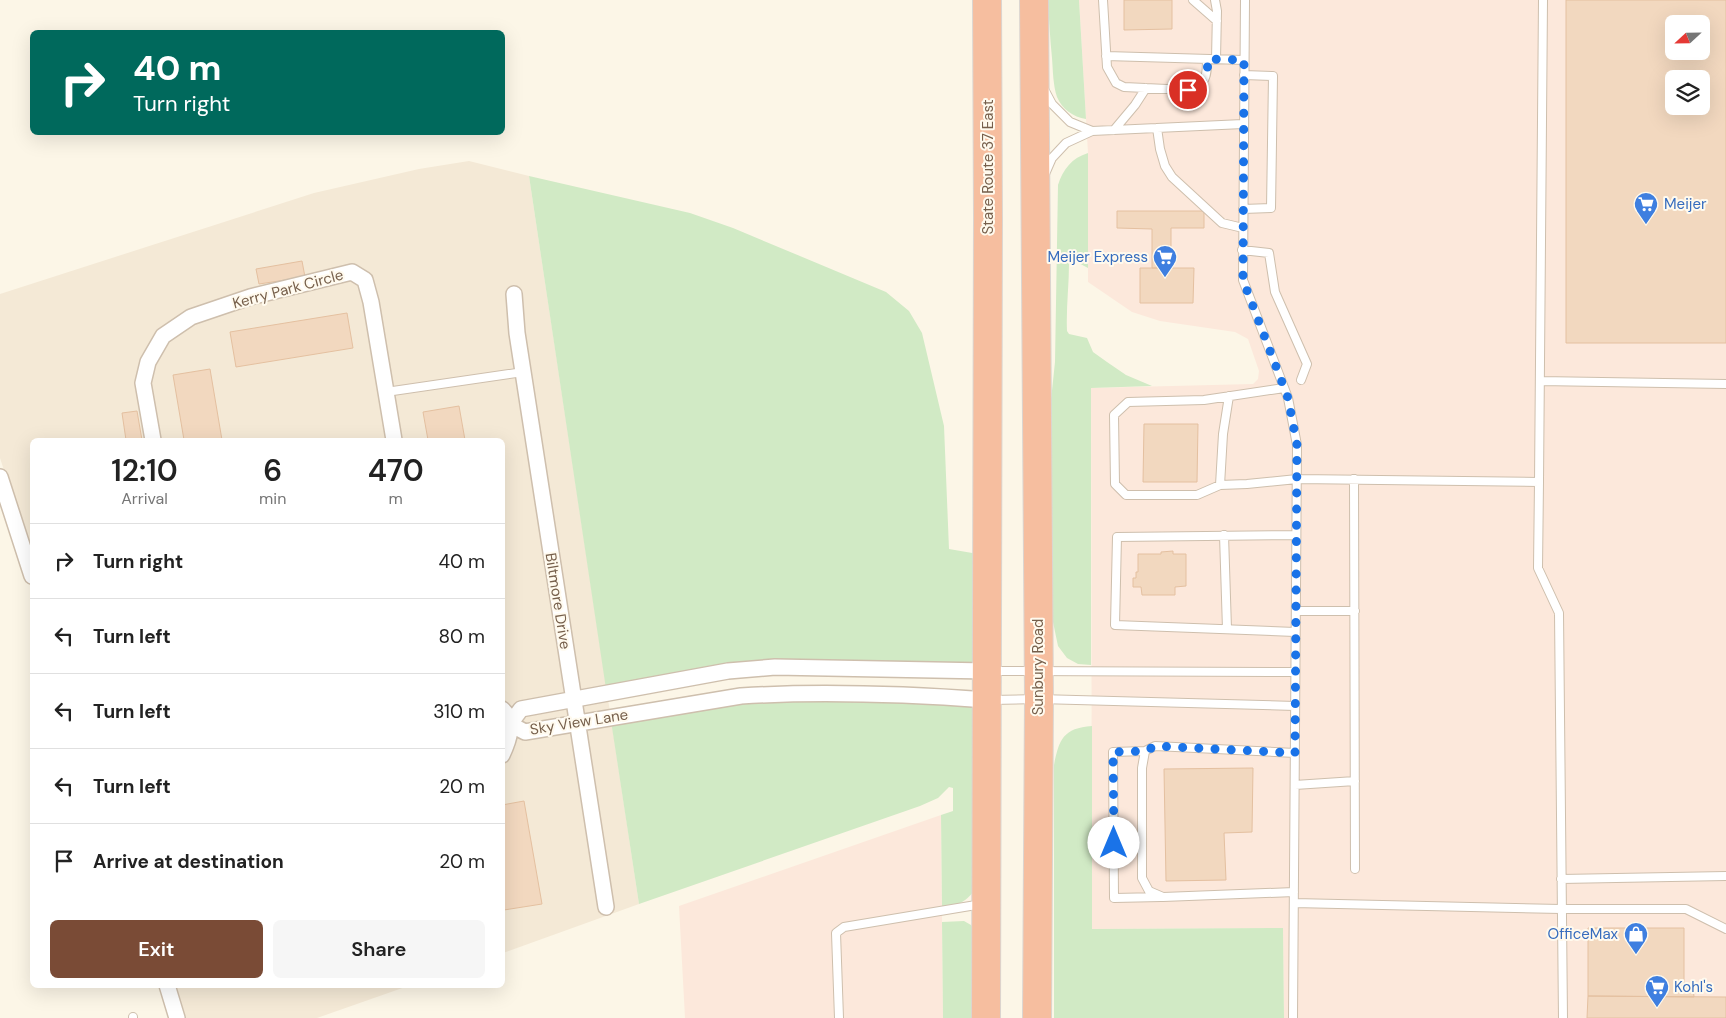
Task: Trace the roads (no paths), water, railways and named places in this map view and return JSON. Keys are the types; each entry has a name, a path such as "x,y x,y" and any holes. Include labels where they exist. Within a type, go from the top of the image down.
{"highway":[{"name":"State Route 37 East","path":"987,0 987,671"},
{"path":"1034,0 1036,192"},
{"name":"Sunbury Road","path":"1036,192 1037,1018"},
{"path":"986,1018 987,671"}],"street":[{"name":"Kerry Park Circle","path":"153,438 143,383 148,362 163,336 191,317 250,298 352,272 364,280 370,302 394,438"},
{"name":"Biltmore Drive","path":"514,294 523,372 606,907"},
{"path":"0,477 29,554"},
{"name":"Sky View Lane","path":"987,671 775,666 728,671 521,709 510,724 526,732 741,696 758,695 903,694 987,700"},
{"path":"505,712 508,714 510,724 505,748"},
{"path":"168,988 177,1018"}],"lane":[{"path":"1103,0 1107,67 1116,83 1124,87 1188,90 1204,81 1207,74 1208,59"},
{"path":"1193,0 1217,21"},
{"path":"1214,0 1217,21 1216,59"},
{"path":"1245,0 1242,209 1243,280 1288,398 1297,445 1293,1018"},
{"path":"1543,0 1538,568 1559,613 1560,879 1563,1018"},
{"path":"1106,56 1244,60"},
{"path":"1035,75 1052,104 1070,122 1092,131"},
{"path":"1242,209 1271,208 1273,76 1244,75"},
{"path":"1114,130 1135,105 1146,88"},
{"path":"1036,192 1052,158 1066,143 1092,131 1243,124"},
{"path":"1158,128 1160,149 1165,166 1172,177 1222,223 1243,228"},
{"path":"1242,250 1269,253 1276,292 1307,364 1301,380"},
{"path":"386,392 523,372"},
{"path":"1540,381 1726,384"},
{"path":"1284,388 1204,400 1128,402 1114,416 1115,484 1126,495 1197,495 1220,484 1247,484 1297,479 1538,482"},
{"path":"1220,484 1223,434 1229,396"},
{"path":"1354,479 1355,869"},
{"path":"1295,632 1115,625 1117,537 1296,535"},
{"path":"1224,536 1227,629"},
{"path":"1296,611 1354,611"},
{"path":"987,671 1295,672"},
{"path":"987,700 1038,699 1295,706"},
{"path":"1294,892 1114,898 1113,752 1146,751 1155,746 1295,753"},
{"path":"1146,751 1142,768 1142,878 1149,891 1163,897"},
{"path":"1295,785 1355,781"},
{"path":"1560,879 1726,876"},
{"path":"1294,903 1561,909 1686,909 1726,928"},
{"path":"838,1018 836,933 844,927 986,904"}],"place":[{"name":"Meijer","path":"1646,225"},
{"name":"Meijer Express","path":"1165,278"},
{"name":"OfficeMax","path":"1636,955"},
{"name":"Kohl's","path":"1657,1008"}]}
